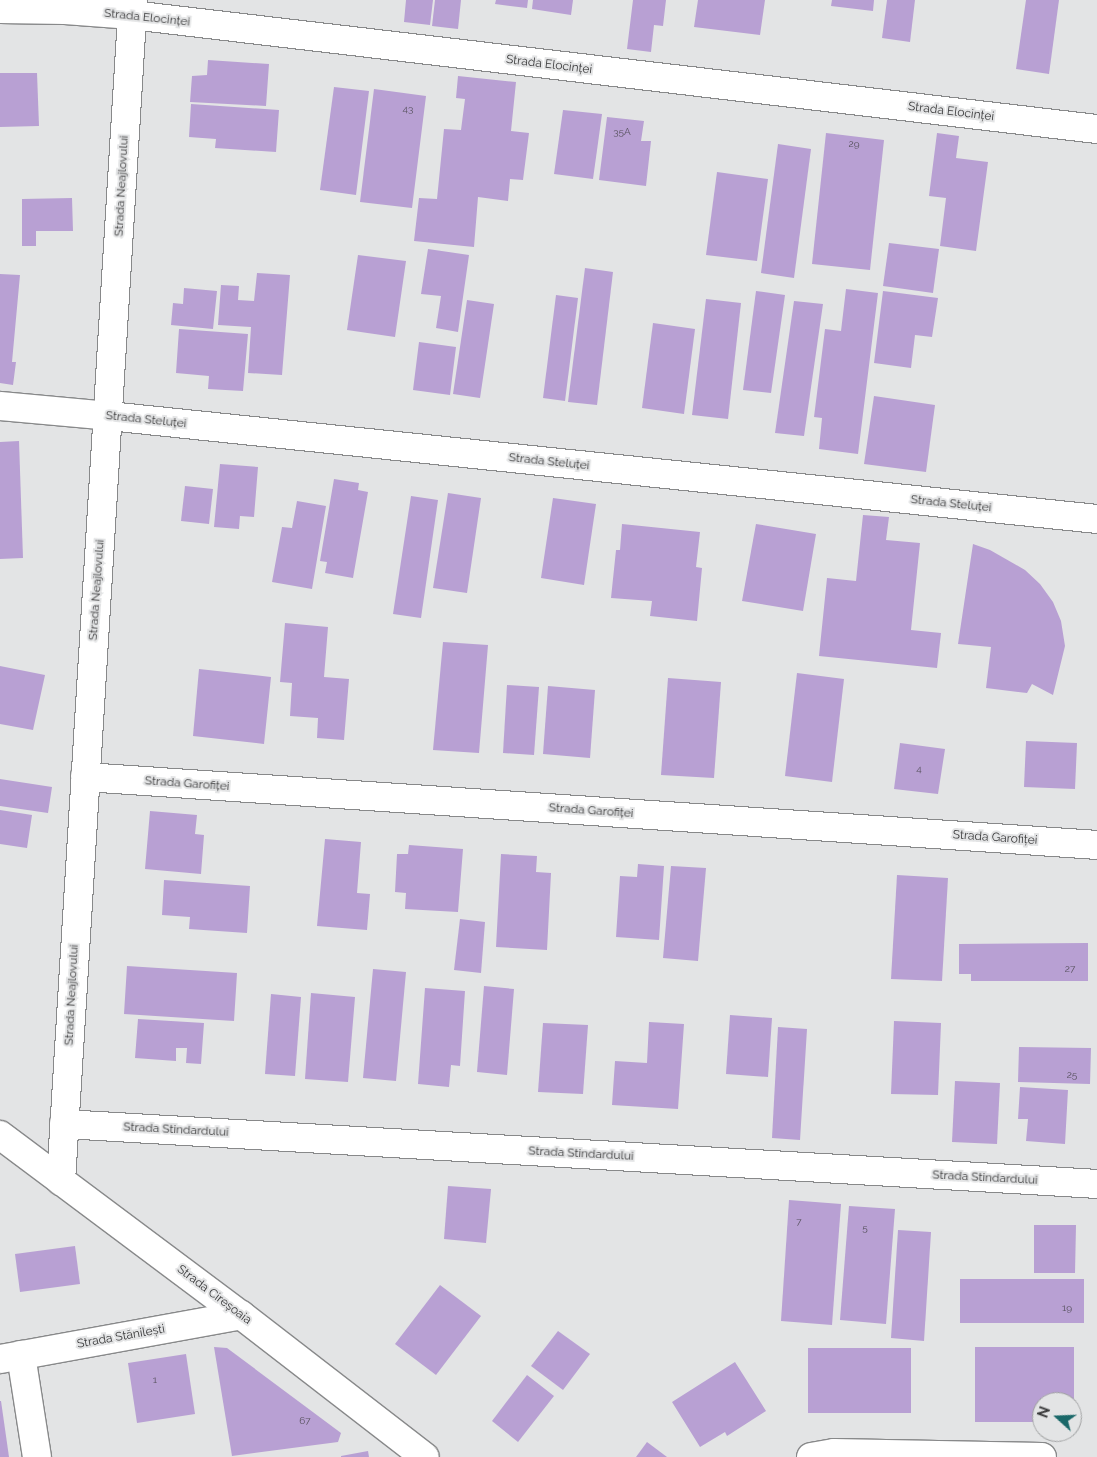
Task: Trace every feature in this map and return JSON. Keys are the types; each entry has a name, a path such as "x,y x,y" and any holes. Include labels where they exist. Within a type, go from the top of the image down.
{"street":[{"name":"Strada Elocinței","path":"0,9 133,8 1097,129"},
{"name":"Strada Neajlovului","path":"61,1181 133,8"},
{"name":"Strada Steluței","path":"0,406 1097,519"},
{"name":"Strada Garofiței","path":"85,777 1097,845"},
{"name":"Strada Stindardului","path":"64,1124 1097,1184"},
{"name":"Strada Cireșoaia","path":"0,1135 241,1315 425,1457"},
{"name":"Strada Stănilești","path":"10,1357 241,1315"},
{"path":"10,1357 37,1457"},
{"path":"383,1424 388,1457"},
{"path":"811,1457 834,1452 1042,1457"}],"building":[{"path":"406,0 433,0 430,25 404,22"},
{"path":"435,0 461,0 458,29 432,26"},
{"path":"496,0 528,0 527,8 495,4"},
{"path":"533,0 573,0 571,15 532,9"},
{"path":"633,0 666,0 663,26 654,25 651,52 627,49"},
{"path":"698,0 765,0 760,35 694,27"},
{"path":"832,0 874,0 873,11 831,6"},
{"path":"887,0 915,0 910,42 882,38"},
{"path":"1026,0 1059,0 1049,74 1016,69"},
{"path":"208,60 269,64 266,106 190,102 192,76 207,75"},
{"path":"0,73 37,73 39,126 0,127"},
{"path":"458,76 516,82 511,131 529,133 523,180 510,179 508,201 478,197 474,247 414,241 419,198 437,199 444,129 461,130 465,99 456,98"},
{"path":"334,87 369,91 356,195 320,190"},
{"path":"374,89 426,96 412,208 360,202"},
{"path":"191,104 279,110 276,152 215,148 216,139 189,137"},
{"path":"563,110 602,114 593,179 554,174"},
{"path":"607,117 644,121 641,141 651,141 646,186 599,180"},
{"path":"826,133 884,140 870,270 812,264"},
{"path":"937,133 959,136 956,158 988,162 976,251 940,246 946,198 929,196"},
{"path":"778,144 811,149 794,278 761,273"},
{"path":"717,172 768,179 757,261 706,255"},
{"path":"72,198 73,231 36,231 36,246 22,246 22,199"},
{"path":"889,243 939,249 933,293 883,286"},
{"path":"428,249 469,255 458,332 436,328 441,296 421,294"},
{"path":"358,255 406,261 395,337 347,330"},
{"path":"585,268 613,272 597,405 568,402"},
{"path":"257,273 290,275 282,375 248,373 251,327 218,325 221,285 239,286 238,300 254,301"},
{"path":"0,274 20,275 12,362 16,362 13,385 0,383"},
{"path":"184,288 217,291 213,329 171,325 173,303 183,304"},
{"path":"846,289 878,293 858,454 819,449 822,418 814,417 825,329 841,331"},
{"path":"756,291 785,295 771,393 743,390"},
{"path":"883,291 938,298 932,337 915,335 911,368 874,363"},
{"path":"556,295 578,298 565,401 543,398"},
{"path":"706,299 741,303 728,419 692,415"},
{"path":"467,300 494,304 480,398 453,394"},
{"path":"794,301 823,304 804,436 775,433"},
{"path":"653,323 695,329 684,414 642,408"},
{"path":"179,329 248,334 243,391 208,389 209,376 176,373"},
{"path":"419,342 456,347 450,395 413,390"},
{"path":"874,396 935,405 926,472 864,464"},
{"path":"19,441 23,558 0,559 0,442"},
{"path":"220,464 258,467 254,517 240,516 239,529 214,527"},
{"path":"334,479 359,483 358,490 368,492 353,578 325,573 327,562 320,561"},
{"path":"185,486 213,489 209,524 181,521"},
{"path":"448,493 481,498 467,593 433,588"},
{"path":"411,496 438,500 421,618 393,614"},
{"path":"553,498 596,504 584,585 541,578"},
{"path":"297,501 326,506 312,589 272,582 282,527 292,528"},
{"path":"863,515 889,517 886,540 920,543 911,630 941,633 937,668 819,656 827,578 856,581"},
{"path":"622,524 700,532 696,567 702,568 697,621 650,616 652,601 611,598 616,550 620,550"},
{"path":"756,524 816,534 803,611 742,601"},
{"path":"973,544 990,550 1025,570 1040,584 1053,602 1061,621 1065,646 1053,695 1032,684 1027,693 986,688 991,647 958,644"},
{"path":"285,623 328,627 324,677 349,679 344,740 317,738 318,718 290,716 292,683 280,682"},
{"path":"443,642 488,645 479,753 433,750"},
{"path":"0,666 45,675 33,730 0,724"},
{"path":"199,669 271,677 264,744 193,736"},
{"path":"797,673 844,679 832,782 785,776"},
{"path":"668,678 721,682 714,778 661,775"},
{"path":"507,685 539,687 534,755 503,753"},
{"path":"548,686 595,690 590,758 543,754"},
{"path":"1026,741 1077,743 1075,789 1024,787"},
{"path":"900,743 945,749 938,794 894,789"},
{"path":"0,779 52,787 48,813 0,806"},
{"path":"0,810 32,815 27,848 0,844"},
{"path":"150,811 197,815 195,834 204,835 201,874 145,869"},
{"path":"325,839 361,842 357,893 370,894 367,930 317,926"},
{"path":"409,845 463,849 458,912 405,909 406,893 395,892 397,854 408,854"},
{"path":"501,854 537,856 536,872 551,873 547,950 496,947"},
{"path":"638,864 664,866 659,940 616,937 620,876 637,877"},
{"path":"671,866 706,868 698,961 663,958"},
{"path":"897,875 948,878 942,981 891,979"},
{"path":"164,880 250,886 247,933 189,929 190,917 162,915"},
{"path":"460,919 485,922 481,973 454,970"},
{"path":"1088,943 1088,981 971,981 971,974 959,974 959,944"},
{"path":"127,966 237,973 234,1021 124,1014"},
{"path":"373,969 406,972 396,1081 363,1078"},
{"path":"484,986 514,989 507,1075 477,1072"},
{"path":"425,988 465,991 460,1066 451,1065 449,1087 418,1084"},
{"path":"311,993 355,997 348,1082 305,1079"},
{"path":"271,994 301,997 295,1076 265,1074"},
{"path":"730,1015 772,1018 768,1077 726,1074"},
{"path":"138,1019 204,1023 201,1064 186,1063 187,1048 176,1048 176,1061 135,1058"},
{"path":"894,1021 941,1023 938,1095 891,1094"},
{"path":"649,1022 684,1024 678,1109 612,1105 615,1061 647,1063"},
{"path":"543,1023 588,1025 583,1094 538,1092"},
{"path":"778,1027 807,1029 800,1140 772,1138"},
{"path":"1019,1047 1091,1048 1090,1084 1018,1082"},
{"path":"955,1081 1000,1083 997,1144 952,1142"},
{"path":"1020,1087 1068,1090 1065,1144 1026,1141 1028,1119 1018,1119"},
{"path":"448,1186 491,1189 486,1243 444,1239"},
{"path":"789,1200 841,1204 832,1325 781,1321"},
{"path":"849,1206 895,1209 886,1324 840,1320"},
{"path":"1034,1225 1076,1225 1075,1273 1034,1273"},
{"path":"898,1230 931,1232 924,1341 891,1338"},
{"path":"75,1246 80,1284 20,1292 15,1254"},
{"path":"960,1279 1084,1279 1084,1323 960,1323"},
{"path":"440,1285 481,1316 436,1375 395,1344"},
{"path":"558,1331 590,1354 563,1390 531,1366"},
{"path":"214,1347 227,1348 341,1433 338,1442 232,1456"},
{"path":"975,1347 1074,1347 1074,1392 1032,1392 1032,1422 975,1422"},
{"path":"808,1348 911,1348 911,1413 808,1413"},
{"path":"186,1354 195,1414 137,1423 128,1363"},
{"path":"735,1362 766,1411 727,1436 725,1432 700,1447 672,1402"},
{"path":"527,1375 554,1396 518,1442 492,1421"},
{"path":"1,1401 9,1457 0,1457"},
{"path":"647,1442 667,1457 636,1457"},
{"path":"368,1451 369,1457 341,1457 341,1456"}]}
